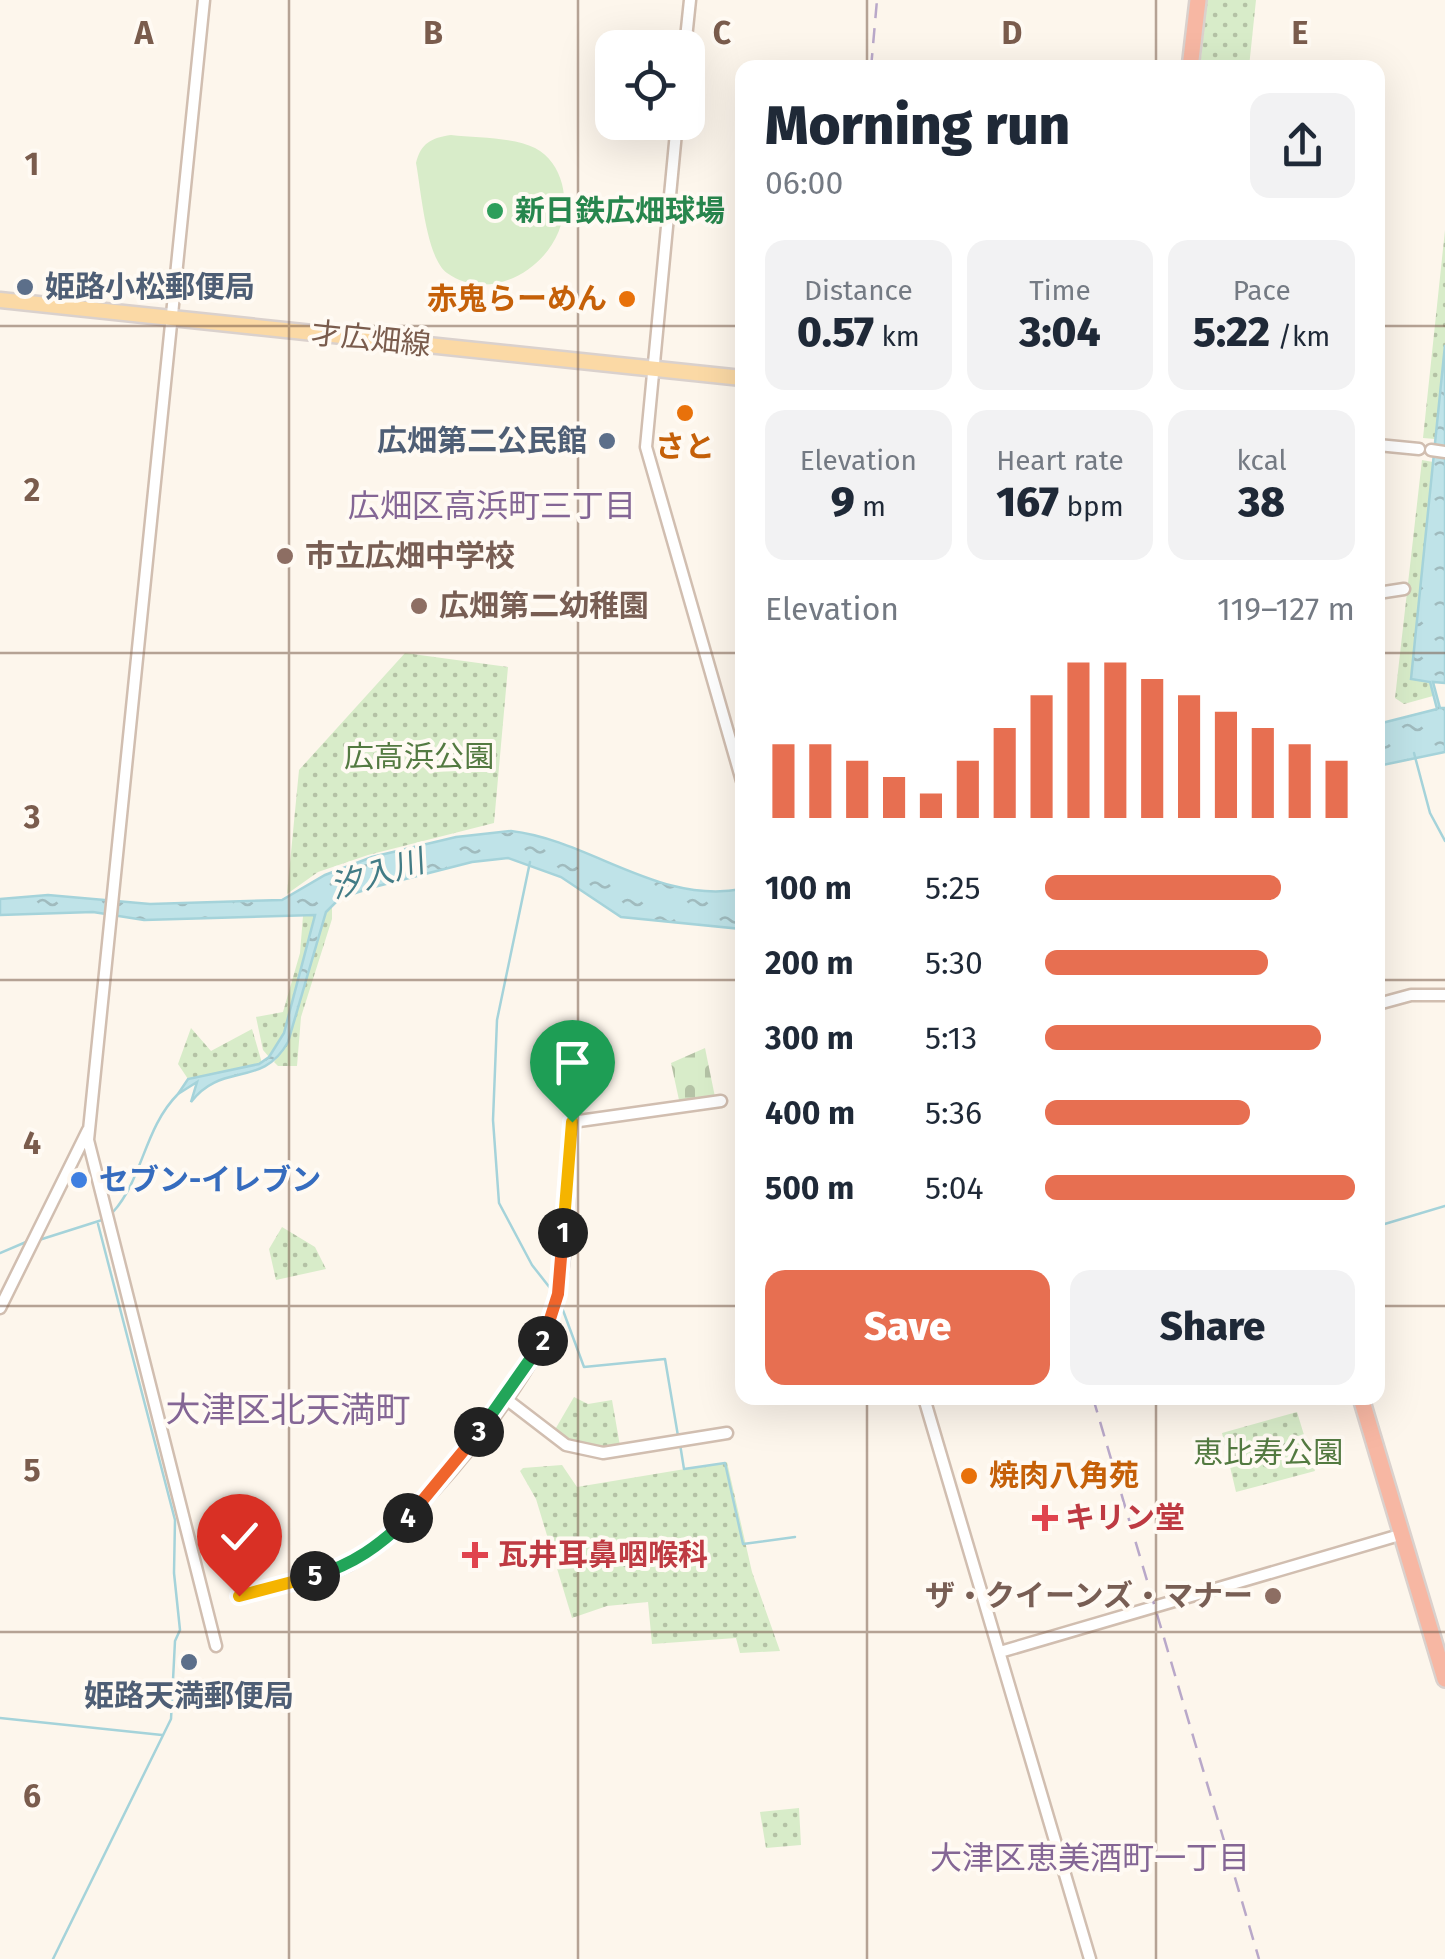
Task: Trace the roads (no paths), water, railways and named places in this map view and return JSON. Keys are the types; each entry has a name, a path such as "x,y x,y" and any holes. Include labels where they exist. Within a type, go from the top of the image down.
{"highway":[{"path":"1191,60 1198,0"},
{"path":"1363,1405 1445,1679"}],"main road":[{"name":"才広畑線","path":"0,300 735,377"}],"street":[{"path":"204,0 89,1129 90,1154 216,1646"},
{"path":"687,30 690,0"},
{"path":"675,140 646,447 735,757"},
{"path":"1385,446 1445,452"},
{"path":"1385,592 1404,589"},
{"path":"1385,1002 1411,995 1445,996"},
{"path":"239,1596 346,1567 376,1548 425,1500 506,1399 544,1338 558,1294 572,1122 721,1101"},
{"path":"0,1308 89,1129"},
{"path":"506,1399 582,1452 603,1454 726,1433"},
{"path":"926,1405 1090,1959"},
{"path":"1000,1652 1403,1534"}],"water":[{"path":"1445,345 1445,683 1433,682 1440,708 1445,708 1445,752 1385,765 1385,722 1437,709 1430,682 1411,679"},
{"name":"汐入川","path":"511,831 569,846 682,888 735,889 735,928 621,917 561,877 508,858 472,862 374,887 340,898 326,912 288,1042 278,1056 254,1071 216,1082 191,1102 197,1082 178,1094 188,1079 259,1064 269,1057 284,1033 315,915 144,920 93,912 0,915 0,899 48,895 150,904 282,900 325,875 372,857 456,837"}],"waterway":[{"path":"1414,753 1430,813 1445,841"},
{"path":"530,862 497,1020 493,1120 499,1203 532,1265 554,1293"},
{"path":"113,1212 131,1184 158,1122 178,1094"},
{"path":"1385,1224 1445,1206"},
{"path":"39,1240 102,1220"},
{"path":"53,1959 171,1719 175,1641 180,1630 174,1573 175,1520 98,1224"},
{"path":"0,1253 26,1242"},
{"path":"561,1305 584,1367 665,1359 678,1436"},
{"path":"680,1444 684,1469 725,1463 743,1544 795,1537"},
{"path":"0,1718 162,1735"}],"railway":[{"path":"872,60 877,0"},
{"path":"1095,1405 1259,1959"}],"place":[{"name":"新日鉄広畑球場","path":"495,211"},
{"name":"姫路小松郵便局","path":"25,287"},
{"name":"赤鬼らーめん","path":"627,299"},
{"name":"さと","path":"685,413"},
{"name":"広畑第二公民館","path":"607,441"},
{"name":"市立広畑中学校","path":"285,556"},
{"name":"広畑第二幼稚園","path":"419,606"},
{"name":"セブン-イレブン","path":"79,1180"},
{"name":"焼肉八角苑","path":"969,1476"},
{"name":"キリン堂","path":"1045,1518"},
{"name":"瓦井耳鼻咽喉科","path":"475,1555"},
{"name":"ザ・クイーンズ・マナー","path":"1273,1596"},
{"name":"姫路天満郵便局","path":"189,1662"}],"district":[{"name":"広畑区高浜町三丁目","path":"492,506"},
{"name":"大津区北天満町","path":"288,1410"},
{"name":"大津区恵美酒町一丁目","path":"1090,1858"}],"park label":[{"name":"広高浜公園","path":"419,757"},
{"name":"恵比寿公園","path":"1268,1453"}]}
